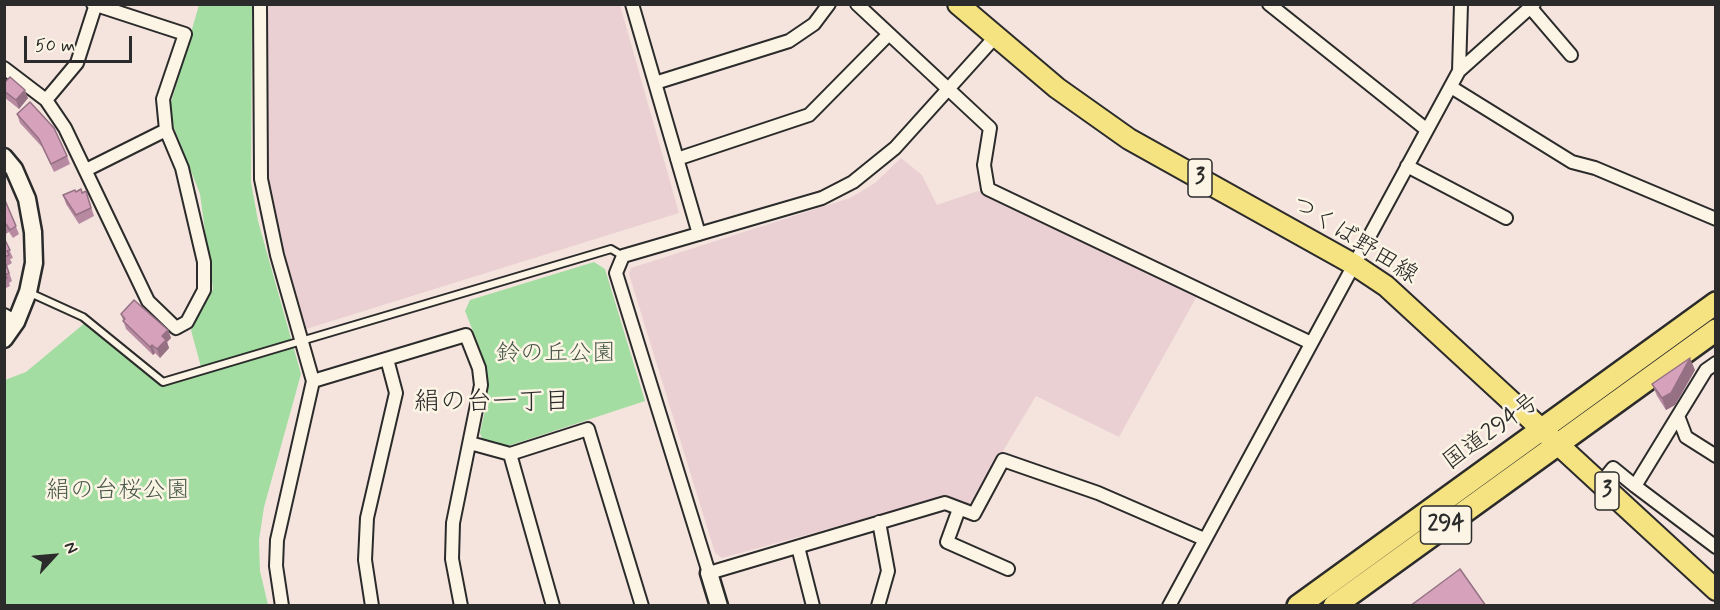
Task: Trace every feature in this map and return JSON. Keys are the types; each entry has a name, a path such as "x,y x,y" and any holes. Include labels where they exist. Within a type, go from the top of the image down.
{"highway":[{"name":"国道294号","path":"1298,606 1716,303"},
{"name":"国道294号","path":"1334,606 1716,330"}],"main road":[{"name":"つくば野田線","path":"958,4 1057,88 1129,139 1353,264 1386,286 1716,590"}],"street":[{"path":"260,4 261,179 276,255 298,341 313,381 277,540 276,566 282,606"},
{"path":"655,83 789,41 814,24 829,4"},
{"path":"857,4 990,128 984,165 988,189 1311,343"},
{"path":"1269,4 1427,130"},
{"path":"1459,72 1461,4"},
{"path":"4,68 46,100 65,128 148,301 177,328 187,322 204,290 204,262 182,168 166,130 163,99 185,34 95,5 77,63 46,100"},
{"path":"635,5 699,234"},
{"path":"1169,606 1459,72 1532,6 1571,55"},
{"path":"677,159 808,116 888,35"},
{"path":"719,606 616,273 623,256 822,198 853,182 895,148 996,36"},
{"path":"1451,87 1572,162 1595,168 1716,219"},
{"path":"86,170 166,130"},
{"path":"4,157 14,169 27,199 33,232 34,262 28,292 10,319 4,339"},
{"path":"1407,166 1506,218"},
{"path":"313,381 466,335 482,385 453,523 452,559 461,606"},
{"path":"372,606 365,560 368,518 396,393 387,358"},
{"path":"1635,486 1706,370 1716,363"},
{"path":"1678,416 1686,437 1716,456"},
{"path":"470,443 510,454 588,429 642,606"},
{"path":"510,454 553,606"},
{"path":"709,573 945,503 975,514 1003,460 1098,493 1204,539"},
{"path":"1600,484 1613,468 1716,547"},
{"path":"959,509 947,542 1008,569"},
{"path":"878,606 888,571 879,522"},
{"path":"798,547 813,606"}],"lane":[{"path":"28,292 83,317 164,382 611,249 623,256"}],"shaded area":[{"path":"267,5 620,5 679,213 306,329 274,216 267,162"},
{"path":"901,158 922,175 937,205 978,191 1198,294 1119,437 1036,396 970,506 948,496 722,558 715,553 629,274 631,268 850,198 875,183"}],"green space":[{"name":"絹の台桜公園","path":"199,5 252,5 251,182 258,221 301,374 264,507 259,540 260,571 268,605 5,606 5,380 26,372 86,322 162,387 201,367 191,330 213,289 200,194 171,120 170,106"},
{"name":"鈴の丘公園","path":"594,262 605,269 645,401 508,446 483,440 480,433 486,406 488,381 482,354 465,311 470,300"}],"building":[{"path":"10,77 25,90 16,100 4,91 4,83"},
{"path":"30,102 54,128 67,156 51,164 39,139 17,114"},
{"path":"81,189 82,193 86,191 91,208 76,215 63,195"},
{"path":"4,198 16,226 10,230 6,224 4,225"},
{"path":"4,238 10,250 7,251 9,255 4,257"},
{"path":"4,259 9,273 5,275 7,278 4,280"},
{"path":"134,300 168,330 162,336 166,340 157,349 152,345 150,347 123,321 125,319 121,314"},
{"path":"1690,358 1671,393 1662,398 1652,384"},
{"path":"1460,569 1486,606 1410,606"}],"district":[{"name":"絹の台一丁目","path":"492,404"}]}
